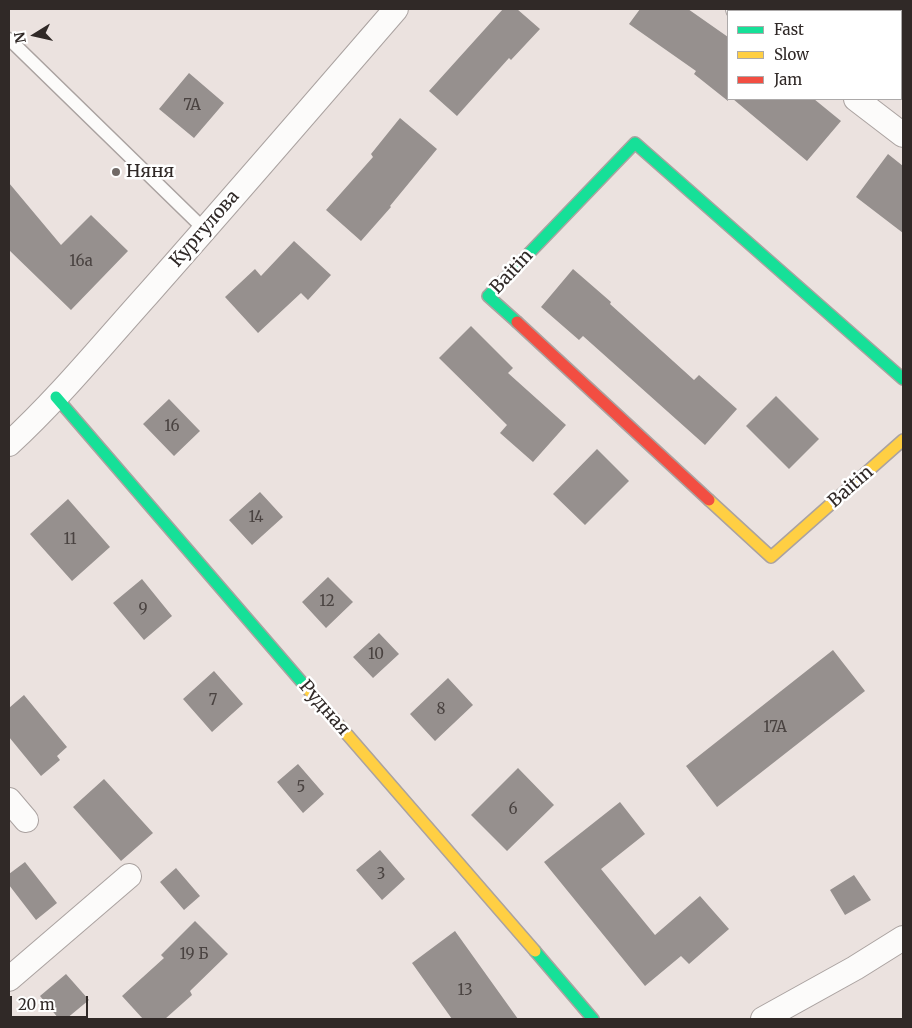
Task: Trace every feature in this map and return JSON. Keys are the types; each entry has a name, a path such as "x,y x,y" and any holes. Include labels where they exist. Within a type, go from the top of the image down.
{"street":[{"name":"Кургулова","path":"9,444 56,397 205,230 396,9"},
{"path":"857,100 903,135"},
{"name":"Baitin","path":"903,379 635,143 488,296 771,557 903,440"},
{"name":"Рудная","path":"56,397 593,1019"},
{"path":"9,800 26,820"},
{"path":"9,979 129,876"},
{"path":"763,1019 855,968 903,938"}],"lane":[{"path":"9,39 205,230"}],"building":[{"path":"503,9 517,9 540,29 511,60 509,58 457,116 429,91"},
{"path":"640,9 688,9 727,36 728,101 694,74 696,71 629,24"},
{"path":"189,73 224,103 194,138 159,109"},
{"path":"734,100 815,100 841,121 807,161"},
{"path":"400,118 437,149 361,241 326,210 373,157 371,154"},
{"path":"888,154 903,166 903,233 856,197"},
{"path":"9,183 61,245 91,215 128,251 71,310 9,250"},
{"path":"294,241 331,275 308,300 301,293 258,333 225,297 255,269 261,276"},
{"path":"573,269 694,380 699,375 737,409 705,445 583,336 579,340 541,307"},
{"path":"471,326 513,368 508,373 566,425 533,462 500,433 507,425 439,358"},
{"path":"776,396 819,439 789,469 746,426"},
{"path":"169,399 200,431 174,456 143,424"},
{"path":"597,449 629,481 585,525 553,494"},
{"path":"260,492 283,517 252,545 229,520"},
{"path":"68,499 110,547 72,581 30,534"},
{"path":"328,577 353,602 326,628 302,602"},
{"path":"142,579 172,616 144,640 113,603"},
{"path":"379,633 399,654 373,678 353,657"},
{"path":"833,650 865,691 717,807 686,766"},
{"path":"214,671 243,704 212,732 183,699"},
{"path":"448,678 473,705 435,741 410,714"},
{"path":"24,695 67,747 57,756 60,760 41,776 9,737 9,708"},
{"path":"298,764 324,794 303,813 277,782"},
{"path":"518,768 554,805 507,851 471,815"},
{"path":"104,779 153,833 121,861 73,807"},
{"path":"620,802 645,834 601,869 655,935 700,896 729,929 689,964 681,956 645,986 544,862"},
{"path":"380,850 405,879 382,900 356,870"},
{"path":"25,862 57,903 36,920 9,885 9,874"},
{"path":"176,868 200,896 184,910 160,882"},
{"path":"854,875 871,900 845,915 830,890"},
{"path":"195,921 228,954 190,991 192,995 165,1019 143,1019 122,996 164,958 161,955"},
{"path":"455,931 518,1019 452,1019 412,963"},
{"path":"66,974 89,1000 66,1019 59,1019 40,996"}],"traffic: fast":[{"path":"517,322 488,296 635,143 903,379"},
{"path":"56,397 306,687"},
{"path":"535,951 593,1019"}],"traffic: slow":[{"path":"709,500 771,557 903,440"},
{"path":"306,687 535,951"}],"traffic: jam":[{"path":"517,322 709,500"}],"place":[{"name":"Няня","path":"116,172"}]}
